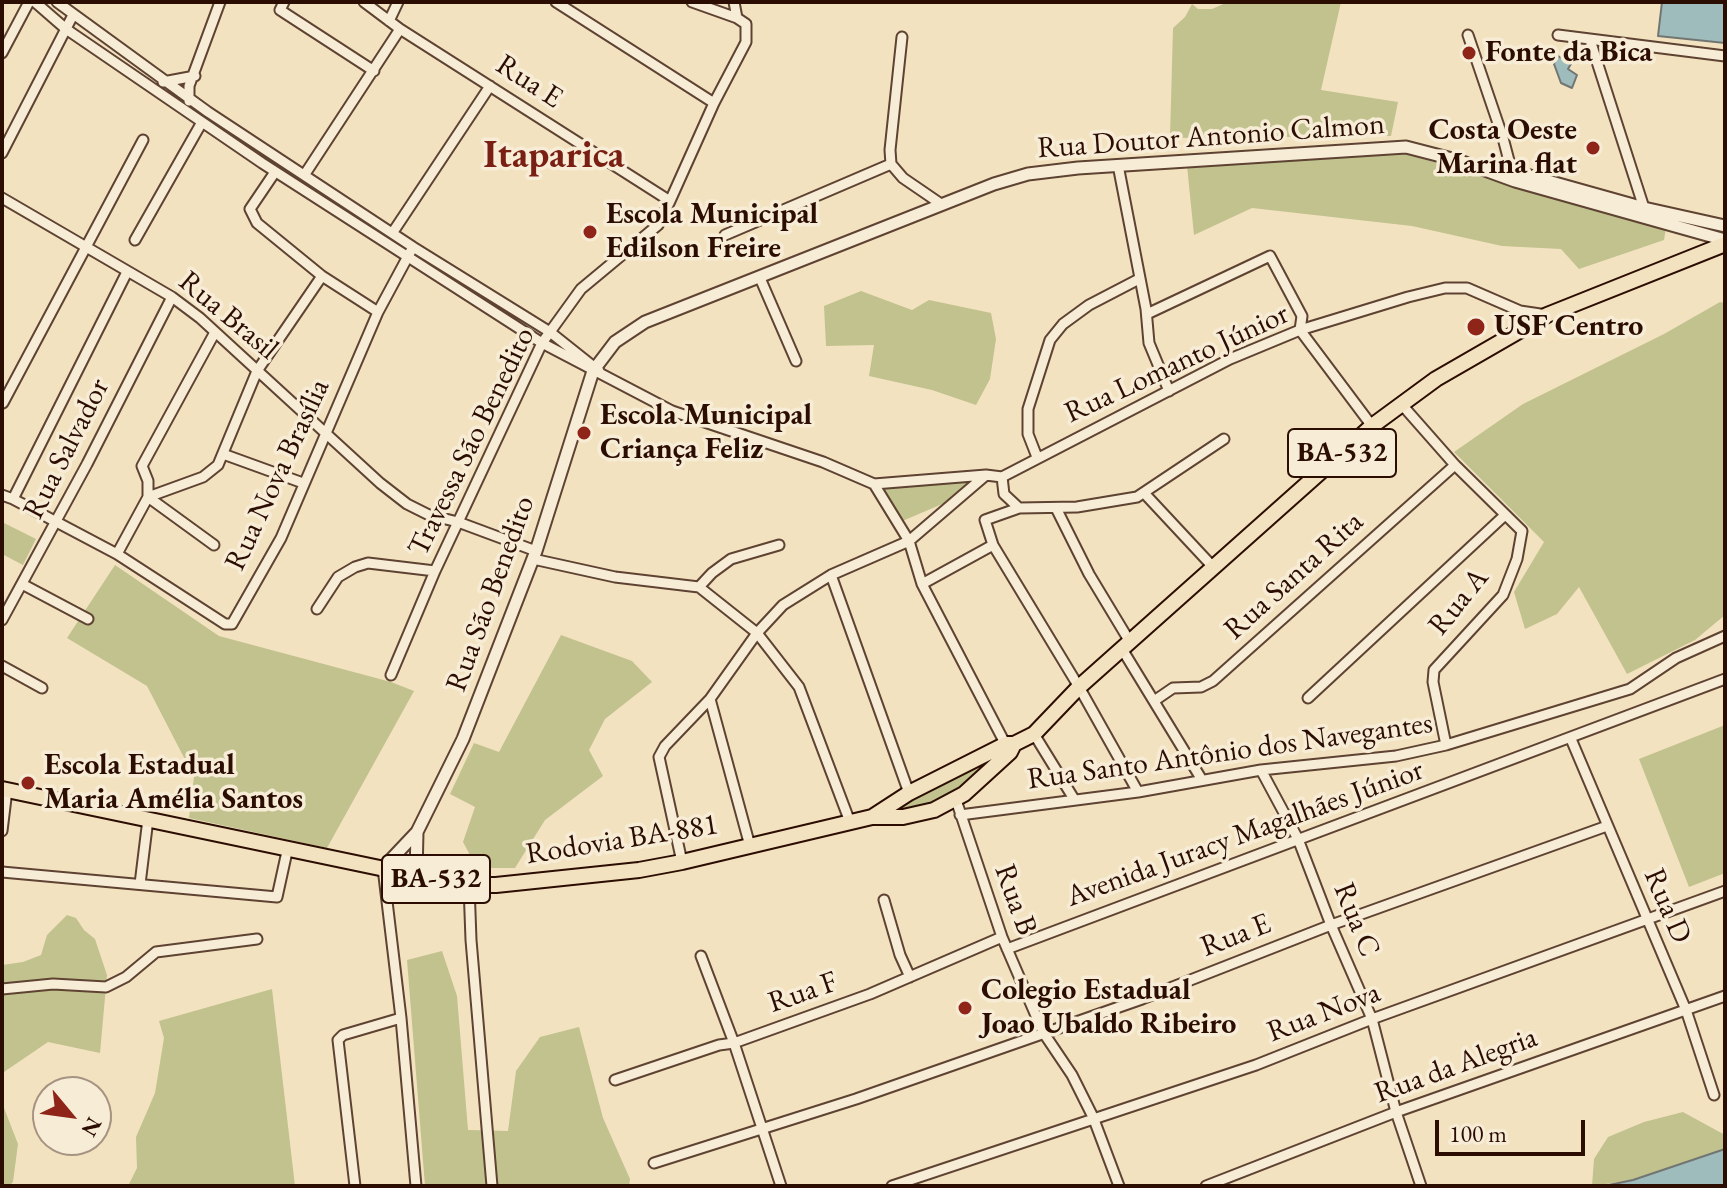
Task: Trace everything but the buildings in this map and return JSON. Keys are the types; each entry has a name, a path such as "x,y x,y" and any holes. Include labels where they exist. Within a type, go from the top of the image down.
{"main road":[{"name":"BA-532","path":"872,817 909,793 1034,734 1079,687 1372,426 1436,379 1547,315 1725,242"},
{"name":"BA-532","path":"872,817 895,818 958,808 1010,747"},
{"name":"Rodovia BA-881","path":"5,789 469,885 559,880 682,862 872,817"}],"street":[{"path":"2,53 29,2"},
{"path":"35,2 66,29 275,172 407,257 542,343 672,411 823,462 874,484 986,475 1002,477 1004,494 1019,508"},
{"path":"57,2 190,99 413,247 550,332 596,370"},
{"path":"183,109 190,99 189,86 220,2"},
{"path":"284,2 280,10 374,71"},
{"name":"Rua E","path":"364,2 400,29 670,201"},
{"path":"389,21 398,2"},
{"path":"557,2 714,103"},
{"path":"692,2 737,18"},
{"name":"Travessa São Benedito","path":"391,675 435,571 542,343 581,289 658,225 714,103 746,42 746,24 737,18 734,2"},
{"path":"2,153 73,15"},
{"path":"305,174 400,29"},
{"path":"1468,35 1513,176"},
{"path":"1558,35 1725,56"},
{"path":"902,37 891,164 903,178 941,204"},
{"path":"1590,40 1646,213"},
{"path":"157,91 164,81 195,76"},
{"path":"393,232 490,86"},
{"path":"135,240 202,122"},
{"path":"3,403 143,140"},
{"name":"Rua Doutor Antonio Calmon","path":"596,370 615,342 636,327 941,204 1028,174 1118,165 1406,147 1646,213 1725,242"},
{"path":"262,163 270,152"},
{"path":"725,235 891,164"},
{"path":"1118,165 1147,314 1150,348 1169,391"},
{"path":"275,172 250,209 265,231 322,276 378,312"},
{"name":"Rua Brasil","path":"2,198 172,297 200,318 214,334 407,504 534,555 615,577 699,587"},
{"path":"337,212 344,201"},
{"name":"Rua Doutor Antonio Calmon","path":"1646,213 1725,226"},
{"name":"Rua Nova Brasília","path":"2,495 117,554 225,624 232,624 281,538 378,312 413,247"},
{"path":"1147,314 1270,256 1302,316 1300,330 1372,426"},
{"path":"13,499 127,272"},
{"path":"148,497 203,477 218,465 257,371 322,276"},
{"path":"760,278 796,361"},
{"path":"1037,457 1028,434 1028,409 1050,340 1063,324 1089,305 1139,279"},
{"name":"Rua Lomanto Júnior","path":"1002,477 1230,359 1300,330 1445,288 1467,288 1520,311 1547,315"},
{"name":"Rua Salvador","path":"2,620 57,522 172,297"},
{"path":"117,554 148,497 148,481 142,466 214,334"},
{"name":"Rua São Benedito","path":"383,868 417,832 463,739 534,555 596,370"},
{"name":"Rua A","path":"1403,406 1455,465 1522,531 1517,559 1506,588 1497,602 1434,670 1432,676 1446,745"},
{"path":"1138,792 993,545 985,520 1019,508 1110,503 1145,494 1224,439"},
{"path":"223,454 303,483"},
{"name":"Rua Santa Rita","path":"1154,701 1173,688 1201,687 1213,681 1455,465"},
{"path":"682,862 659,757 665,746 710,699 757,633 783,605 831,575 909,541 986,475"},
{"path":"874,484 909,541 922,584 1010,747"},
{"path":"1145,494 1214,568"},
{"path":"148,497 214,545"},
{"path":"1056,508 1154,701 1202,780"},
{"path":"1308,698 1505,515"},
{"path":"779,545 731,559 699,587 757,633 799,687 850,822"},
{"path":"922,584 993,545"},
{"path":"317,609 338,577 355,567 368,563 435,571"},
{"path":"831,575 909,793"},
{"path":"22,584 88,619"},
{"name":"Rua Santo Antônio dos Navegantes","path":"958,808 1138,792 1261,770 1396,756 1446,745 1630,689 1676,658 1725,636"},
{"path":"2,666 42,688"},
{"name":"Avenida Juracy Magalhães Júnior","path":"1007,949 1725,679"},
{"path":"710,699 750,846"},
{"path":"1034,734 1074,799"},
{"name":"Rua D","path":"1571,739 1686,1010 1714,1095"},
{"name":"Rua C","path":"1261,770 1298,839 1372,1019 1396,1112 1421,1186"},
{"path":"2,831 5,789"},
{"name":"Rua B","path":"958,808 1007,949 1043,1032 1072,1075 1093,1117 1119,1186"},
{"path":"140,884 148,819"},
{"name":"Rua E","path":"654,1163 761,1130 1142,999 1331,925 1607,826"},
{"name":"Rua São Benedito","path":"416,875 417,832"},
{"path":"2,872 277,897 288,847"},
{"path":"383,868 401,1018 416,1186"},
{"path":"469,885 492,1186"},
{"name":"Rua Nova","path":"892,1186 1256,1065 1372,1019 1725,891"},
{"path":"884,900 900,955 910,977"},
{"name":"Rua F","path":"615,1080 719,1045 734,1043 870,994 1002,937"},
{"path":"2,989 53,984 106,987 126,977 156,952 257,939"},
{"path":"701,956 734,1043 781,1186"},
{"name":"Rua da Alegria","path":"1206,1186 1396,1112 1725,996"},
{"path":"355,1186 338,1040 343,1035 401,1018"}],"green space":[{"path":"1228,2 1341,2 1321,90 1398,102 1391,136 1170,138 1173,28 1185,17 1192,4 1198,9 1212,9"},
{"path":"1399,152 1666,228 1664,240 1579,269 1561,249 1502,246 1412,226 1252,208 1194,235 1187,166"},
{"path":"861,291 912,310 929,300 991,313 996,339 990,379 976,405 932,390 869,376 874,345 826,346 824,306"},
{"path":"1720,302 1725,303 1725,615 1695,640 1627,674 1579,587 1557,614 1525,629 1514,592 1544,542 1454,452 1523,404 1664,334"},
{"path":"975,480 954,499 900,522 884,488"},
{"path":"2,522 36,539 23,565 2,554"},
{"path":"115,565 219,636 391,682 414,691 327,848 189,818 194,777 147,686 67,638"},
{"path":"561,635 632,661 652,682 605,719 589,750 603,776 545,820 515,868 477,868 463,842 475,807 450,794 474,743 499,752"},
{"path":"1725,725 1725,873 1689,887 1639,759"},
{"path":"997,755 958,805 877,814"},
{"path":"67,915 76,918 95,939 107,975 100,1053 48,1042 4,1072 4,1108 18,1144 13,1182 2,1186 2,965 41,955 47,935"},
{"path":"442,951 457,996 468,1130 508,1131 516,1071 540,1037 579,1027 603,1118 630,1179 629,1186 425,1186 407,960"},
{"path":"272,989 295,1186 128,1186 137,1168 136,1137 155,1093 164,1038 159,1021"},
{"path":"1683,1112 1725,1135 1725,1149 1633,1180 1592,1186 1594,1159 1608,1137 1644,1122"}],"water":[{"path":"1662,2 1725,2 1725,43 1658,36"},
{"path":"1557,56 1572,62 1568,69 1577,75 1572,88 1561,83 1554,64"},
{"path":"1725,1149 1725,1186 1604,1186 1633,1180"}],"place":[{"name":"Fonte da Bica","path":"1469,53"},
{"name":"Costa Oeste Marina flat","path":"1593,148"},
{"name":"Escola Municipal Edilson Freire","path":"590,232"},
{"name":"USF Centro","path":"1476,327"},
{"name":"Escola Municipal Criança Feliz","path":"584,433"},
{"name":"Escola Estadual Maria Amélia Santos","path":"28,783"},
{"name":"Colegio Estadual Joao Ubaldo Ribeiro","path":"965,1008"}],"district":[{"name":"Itaparica","path":"554,157"}]}
